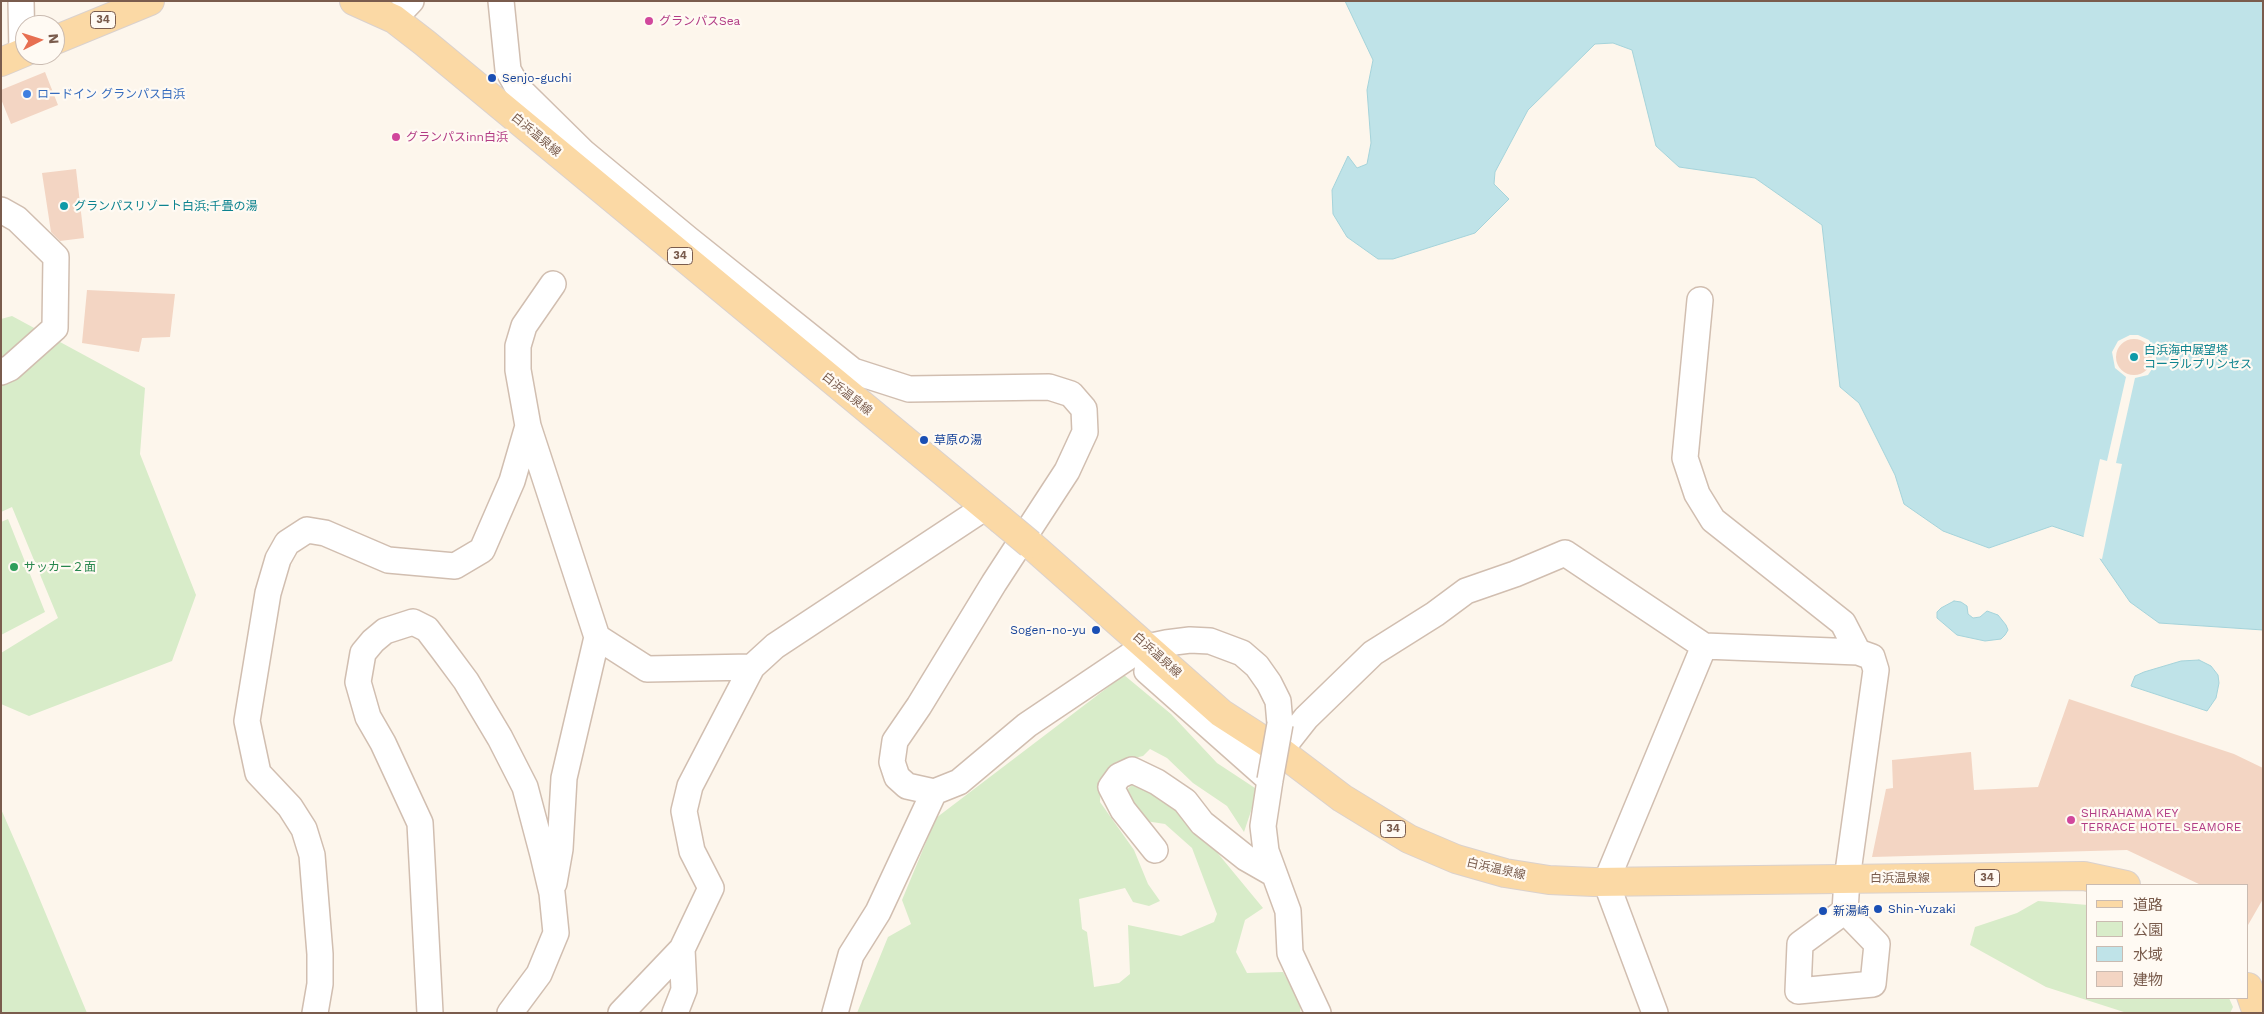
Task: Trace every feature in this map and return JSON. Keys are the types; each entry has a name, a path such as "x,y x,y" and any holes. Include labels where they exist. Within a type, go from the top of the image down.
{"main road":[{"name":"34","path":"65,36 150,1"},
{"name":"白浜温泉線","path":"354,1 403,10 992,514 1030,544 1221,713 1280,738 1342,798 1409,839 1456,859 1506,873 1549,880 1606,882 2084,876 2121,884"},
{"path":"2249,990 2257,1013"}],"street":[{"path":"20,15 21,1"},
{"path":"501,1 508,70 518,88 583,152 853,371 909,389 1049,387 1071,394 1084,408 1085,432 1066,471 919,706 895,741 892,762 896,777 907,786 934,792 959,782 1027,725 1134,653 1190,640 1210,641 1226,645 1242,654 1257,666 1269,683 1278,701 1280,738 1270,780 1263,826 1266,851 1288,911 1290,954 1314,1010"},
{"path":"1,210 17,219 56,257 55,328 10,368 1,372"},
{"path":"552,893 560,849 564,778 597,637 528,426 518,370 518,346 524,326 553,284"},
{"path":"1700,300 1685,458 1697,494 1713,520 1843,623 1858,652"},
{"path":"315,1013 320,984 320,954 312,855 304,829 290,807 272,790 258,772 247,720 268,594 278,559 288,543 306,530 325,533 388,560 455,566 482,550 512,481 528,426"},
{"path":"621,1013 682,949 711,888 692,851 684,811 690,786 752,667 775,646 992,514"},
{"path":"1280,738 1306,718 1373,653 1435,614 1466,591 1515,574 1565,553 1704,646 1858,652 1872,657 1876,670 1847,879 1845,911"},
{"path":"430,1013 420,823 383,743 368,717 358,682 363,653 385,631 413,622 427,629 466,681 500,738 525,787 552,893 556,933 539,974 510,1013"},
{"path":"597,637 646,670 752,667"},
{"path":"1654,1013 1606,882 1704,646"},
{"path":"1150,649 1147,671 1270,780"},
{"path":"1154,850 1122,810 1111,787 1119,776 1132,770 1157,782 1184,801 1202,823 1246,858 1274,874"},
{"path":"835,1013 851,955 878,912 934,792"},
{"path":"675,1013 684,990 682,949"}],"green space":[{"path":"12,316 145,388 140,454 196,595 172,661 29,716 1,704 1,653 58,618 12,507 1,512 1,319"},
{"name":"サッカー２面","path":"8,519 45,612 1,635 1,522"},
{"path":"1124,675 1171,714 1217,763 1258,790 1244,832 1227,806 1193,783 1167,758 1150,749 1143,756 1116,762 1101,782 1100,802 1134,850 1148,884 1160,901 1149,906 1133,902 1125,888 1079,899 1082,929 1087,932 1094,987 1119,983 1130,974 1128,925 1181,936 1214,922 1217,914 1192,848 1165,824 1139,820 1124,792 1132,785 1144,786 1187,816 1263,908 1245,920 1236,952 1247,973 1283,972 1301,1004 1300,1013 857,1013 888,937 911,924 902,900 936,818"},
{"path":"1,809 28,871 87,1013 1,1013"},
{"path":"2038,901 2086,905 2086,999 2229,999 2233,1007 2230,1013 2127,1013 2046,987 1970,945 1975,927 2017,913"}],"water":[{"path":"1345,1 2263,1 2263,630 2159,623 2130,602 2085,537 2052,526 1989,548 1943,531 1904,504 1895,475 1859,403 1840,387 1822,225 1755,178 1679,167 1656,146 1632,50 1613,43 1595,44 1528,110 1495,172 1494,184 1509,199 1475,233 1393,259 1378,259 1347,237 1333,214 1332,190 1348,156 1357,168 1367,164 1371,143 1367,90 1373,60"},
{"path":"1954,601 1961,602 1967,606 1968,614 1973,618 1980,617 1987,611 1998,615 2008,630 2005,635 2001,639 1985,641 1957,635 1937,618 1937,612 1941,608"},
{"path":"2199,660 2211,666 2218,675 2219,683 2216,698 2207,711 2131,686 2135,676 2144,672 2181,661"}],"pier":[{"path":"2130,335 2138,335 2149,340 2156,353 2156,363 2148,375 2135,378 2116,463 2122,464 2102,559 2096,558 2083,539 2100,459 2107,461 2126,377 2115,368 2112,352 2118,341"}],"building":[{"name":"ロードイン グランパス白浜","path":"45,72 58,105 11,124 1,99 1,90"},
{"name":"グランパスリゾート白浜;千畳の湯","path":"76,169 84,238 60,241 51,232 42,173"},
{"path":"87,290 175,294 170,337 142,338 139,352 82,343"},
{"name":"白浜海中展望塔 コーラルプリンセス","path":"2134,339 2141,340 2147,344 2151,350 2151,364 2147,370 2141,374 2134,375 2127,374 2121,370 2117,364 2116,357 2117,350 2121,344 2127,340"},
{"name":"SHIRAHAMA KEY TERRACE HOTEL SEAMORE","path":"2069,699 2234,754 2263,768 2263,899 2249,923 2249,884 2199,884 2127,850 1872,857 1886,789 1893,788 1892,760 1971,752 1974,790 2038,787"}],"place":[{"name":"グランパスSea","path":"649,21"},
{"name":"Senjo-guchi","path":"492,78"},
{"name":"ロードイン グランパス白浜","path":"27,94"},
{"name":"グランパスinn白浜","path":"396,137"},
{"name":"グランパスリゾート白浜;千畳の湯","path":"64,206"},
{"name":"白浜海中展望塔 コーラルプリンセス","path":"2134,357"},
{"name":"草原の湯","path":"924,440"},
{"name":"サッカー２面","path":"14,567"},
{"name":"Sogen-no-yu","path":"1096,630"},
{"name":"SHIRAHAMA KEY TERRACE HOTEL SEAMORE","path":"2071,820"},
{"name":"Shin-Yuzaki","path":"1878,909"},
{"name":"新湯崎","path":"1823,911"}]}
